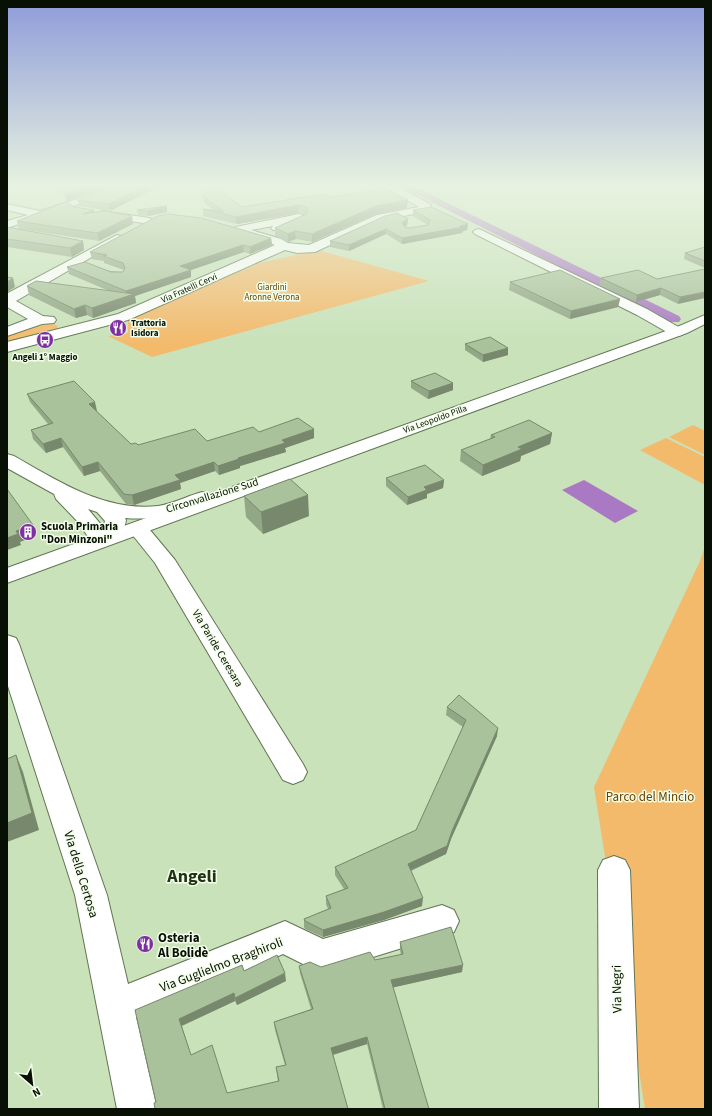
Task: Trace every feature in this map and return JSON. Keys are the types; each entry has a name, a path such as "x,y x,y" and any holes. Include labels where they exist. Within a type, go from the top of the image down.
{"street":[{"path":"40,320 11,304 9,300 13,296 116,239"},
{"path":"270,239 277,241 284,246 297,249 311,249"},
{"path":"250,261 311,249 332,239"},
{"path":"493,239 679,331"},
{"path":"85,244 101,247"},
{"name":"Via Fratelli Cervi","path":"7,347 70,332 123,317 284,246"},
{"path":"77,261 95,266"},
{"path":"7,332 40,320 57,321 65,325 70,332"},
{"name":"Via Leopoldo Pilla","path":"7,576 294,470 679,331 703,320"},
{"name":"Circonvallazione Sud","path":"7,460 55,487 106,509 137,513 158,512 175,508 226,490 294,470"},
{"name":"Circonvallazione Sud","path":"55,487 86,519 102,541"},
{"path":"102,541 115,526 116,520 106,509"},
{"name":"Via Paride Ceresara","path":"138,528 164,560 293,772"},
{"name":"Via della Certosa","path":"7,644 91,895 137,1109"},
{"name":"Via Negri","path":"614,870 618,1109"},
{"name":"Via Guglielmo Braghiroli","path":"115,1007 285,937 321,956 442,921"}],"green space":[{"name":"Giardini Aronne Verona","path":"318,250 429,281 152,357 108,336 128,333 128,319 260,263"},
{"path":"48,322 58,326 57,330 7,342 7,335"},
{"path":"693,425 705,431 705,455 669,437"},
{"path":"666,438 705,457 705,485 640,450"},
{"name":"Parco del Mincio","path":"705,546 705,1109 645,1109 594,787 700,561"}],"shaded area":[{"path":"584,480 638,511 615,523 562,490"}],"building":[{"path":"8,239 73,239 83,241 70,248"},
{"path":"114,239 268,239 250,247 243,245 180,266 191,270 126,291 67,267 85,262 111,272 123,272 125,268 123,263 103,256 107,255 90,252"},
{"path":"334,239 363,239 349,245 330,241"},
{"path":"705,247 705,261 685,253"},
{"path":"705,269 705,292 680,297 661,288 637,295 601,278 638,270 657,279"},
{"path":"560,270 620,299 571,311 510,282"},
{"path":"7,277 13,278 7,282"},
{"path":"36,281 134,294 92,308 85,305 74,309 27,286"},
{"path":"490,337 508,348 483,355 465,344"},
{"path":"435,373 453,383 429,391 411,381"},
{"path":"74,381 95,402 89,404 131,444 136,443 138,445 195,429 207,441 253,427 259,432 298,418 314,429 282,440 285,443 218,466 214,462 175,475 180,480 132,495 124,494 98,462 82,467 61,438 43,444 31,430 53,423 27,394"},
{"path":"529,420 552,433 518,447 522,449 483,465 461,450 495,437 491,435"},
{"path":"425,465 444,480 424,487 427,490 408,497 386,478"},
{"path":"290,479 308,495 261,512 244,496"},
{"path":"7,489 33,525 16,531 18,534 7,538"},
{"path":"459,695 498,728 452,831 447,846 408,864 423,898 384,912 323,930 305,921 304,919 331,908 326,896 348,888 335,867 416,830 466,720 447,707"},
{"path":"16,755 32,813 7,823 7,759"},
{"path":"451,927 463,965 391,980 429,1109 385,1109 367,1037 331,1048 348,1109 155,1109 154,1103 156,1102 135,1010 242,965 244,971 277,955 285,973 235,998 234,993 179,1019 191,1055 212,1045 227,1093 279,1081 276,1067 286,1065 274,1022 313,1009 299,966 310,962 321,967 370,952 375,960 403,954 400,942"}],"waterway":[{"path":"512,239 674,319"}],"place":[{"name":"Trattoria Isidora","path":"118,328"},
{"name":"Angeli 1° Maggio","path":"45,340"},
{"name":"Scuola Primaria \"Don Minzoni\"","path":"28,532"},
{"name":"Osteria Al Bolidè","path":"145,944"}],"district":[{"name":"Angeli","path":"192,876"}]}
